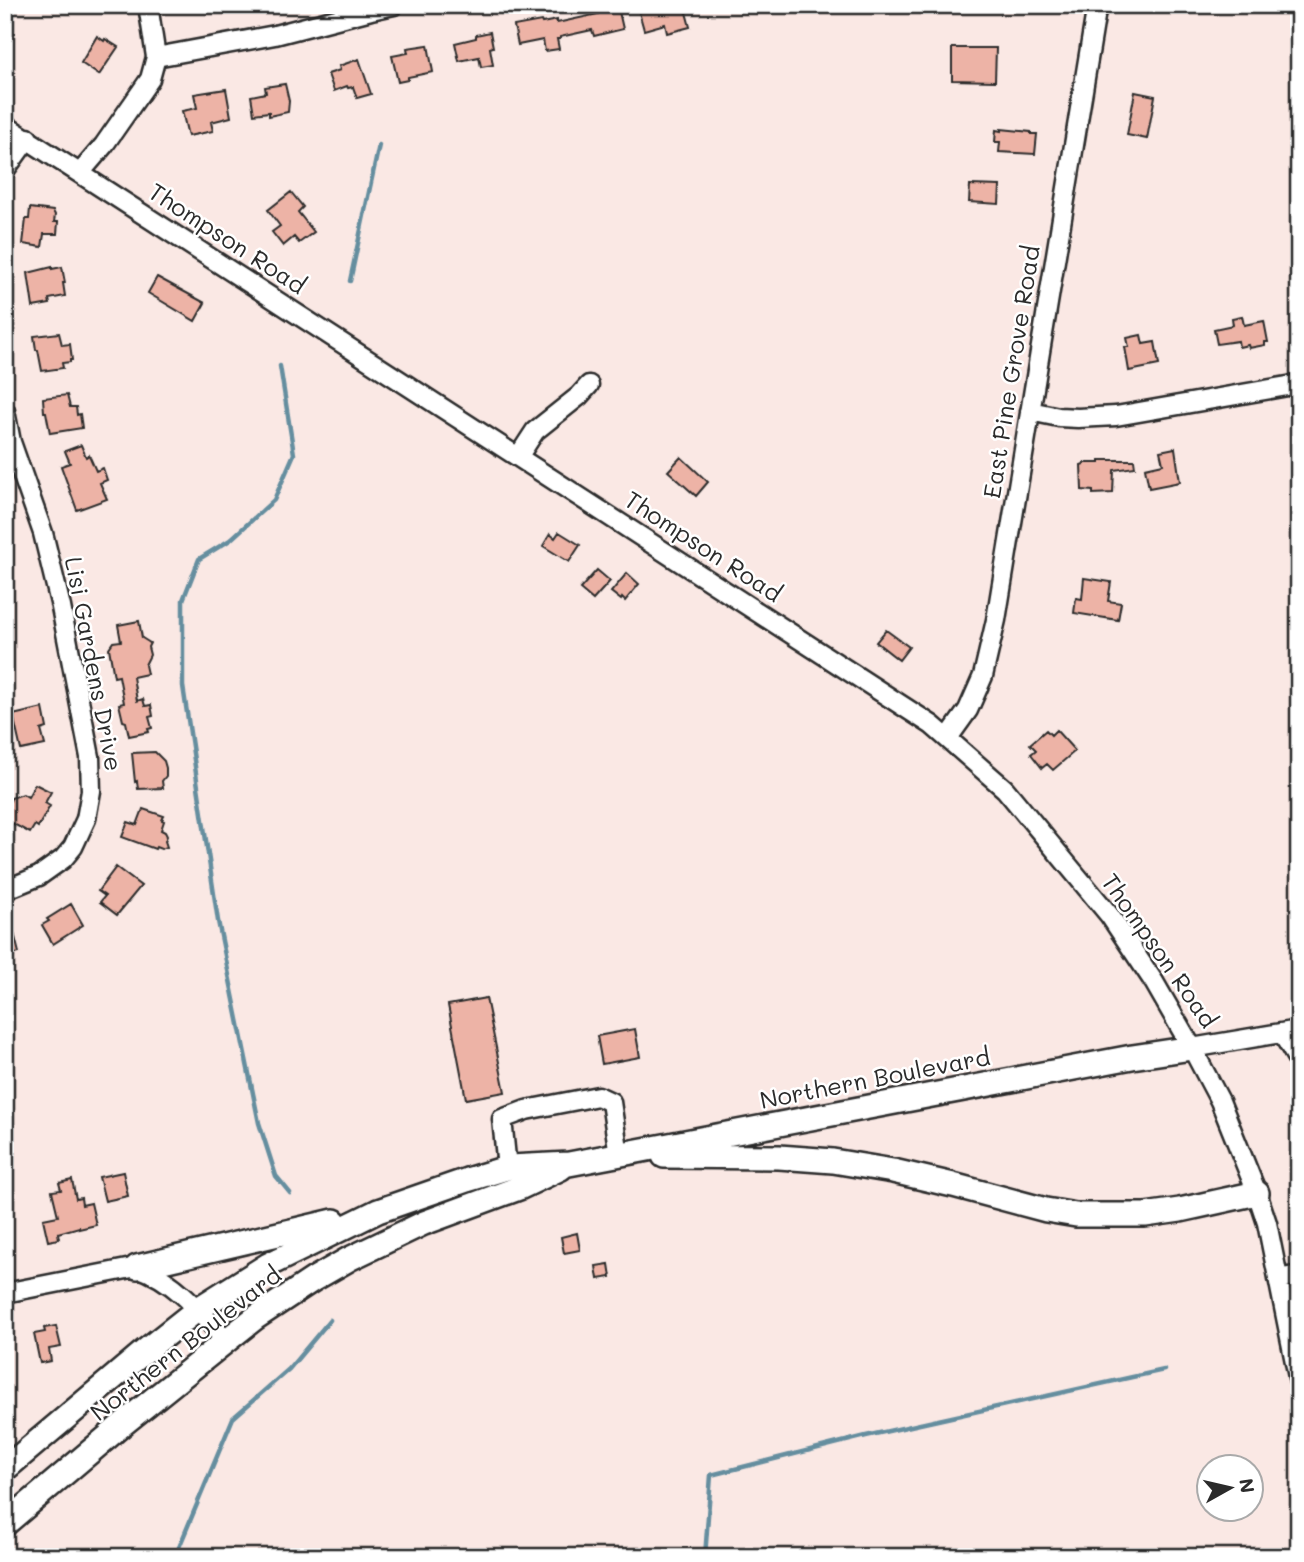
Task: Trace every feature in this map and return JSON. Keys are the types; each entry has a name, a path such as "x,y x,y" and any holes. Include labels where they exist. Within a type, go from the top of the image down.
{"main road":[{"name":"Northern Boulevard","path":"5,1469 198,1309 268,1265 378,1211 507,1168 569,1164 1132,1057 1192,1048"},
{"path":"629,1153 666,1157 779,1157 833,1161 917,1177 1046,1210 1076,1215 1144,1215 1257,1193"},
{"name":"Northern Boulevard","path":"5,1524 124,1423 255,1318 314,1279 424,1223 519,1188 569,1164"},
{"path":"137,1266 378,1211"}],"street":[{"path":"80,173 104,145 150,79 156,57 148,5"},
{"path":"156,57 275,35 370,7 394,5"},
{"name":"East Pine Grove Road","path":"948,738 968,710 983,676 996,621 1097,5"},
{"name":"Thompson Road","path":"5,124 932,725 1005,789 1110,916 1154,982 1192,1048 1290,1032"},
{"path":"5,170 28,138"},
{"path":"1030,411 1059,417 1116,416 1299,384"},
{"path":"518,457 535,431 589,385"},
{"name":"Lisi Gardens Drive","path":"5,411 11,442 43,533 61,607 90,757 91,791 86,818 73,847 63,859 39,876 5,890"},
{"path":"1290,1032 1299,1062"},
{"path":"1192,1048 1220,1101 1267,1223 1298,1377"},
{"path":"507,1168 502,1119 526,1110 598,1096 611,1102 629,1153"},
{"path":"5,1293 137,1266 177,1288 226,1341"},
{"path":"1278,1279 1299,1275"}],"building":[{"path":"637,5 684,5 690,27 667,33 665,24 644,30"},
{"path":"618,7 623,29 594,36 592,30 560,37 557,39 559,49 545,51 543,40 518,45 514,26 541,21 557,20 557,23"},
{"path":"490,32 493,65 481,67 479,57 459,61 455,43"},
{"path":"97,36 118,47 99,75 81,63"},
{"path":"428,45 433,72 398,82 392,56 408,53 407,48"},
{"path":"952,48 996,48 995,81 952,80"},
{"path":"359,59 371,94 357,98 353,87 347,86 334,91 328,74 340,70 339,66"},
{"path":"285,84 289,101 288,112 269,116 269,112 254,114 251,96 266,93 265,87"},
{"path":"226,89 231,117 211,122 213,131 188,136 182,111 197,108 194,94"},
{"path":"1135,92 1155,96 1147,139 1127,135"},
{"path":"996,130 1037,134 1035,154 999,152 1000,142 995,142"},
{"path":"970,185 1000,186 999,204 969,202"},
{"path":"291,192 303,207 298,212 314,232 299,243 294,237 283,246 272,232 280,226 268,210"},
{"path":"30,208 53,211 54,222 58,222 57,234 44,234 42,247 23,244"},
{"path":"62,267 65,296 49,299 50,304 33,307 28,273"},
{"path":"157,277 205,303 195,321 148,293"},
{"path":"1242,316 1244,325 1264,321 1268,342 1249,348 1248,345 1239,347 1238,341 1217,344 1214,329 1233,325 1232,318"},
{"path":"59,333 62,345 70,344 72,360 62,363 63,368 42,371 34,336"},
{"path":"1141,335 1143,344 1155,342 1159,365 1129,371 1125,347 1129,347 1127,338"},
{"path":"67,395 70,407 76,407 77,415 80,414 82,428 50,433 43,398"},
{"path":"81,445 96,471 103,468 107,480 100,483 107,499 77,510 61,466 70,463 65,451"},
{"path":"1175,448 1180,482 1149,488 1145,468 1163,464 1160,451"},
{"path":"681,457 708,482 696,496 668,471"},
{"path":"1100,460 1134,460 1135,467 1114,470 1113,493 1093,494 1093,491 1082,490 1081,465 1100,463"},
{"path":"559,532 580,545 569,562 543,546 550,534 555,538"},
{"path":"597,570 610,581 593,600 580,589"},
{"path":"627,573 639,584 625,601 611,592"},
{"path":"1084,578 1111,582 1108,601 1121,603 1118,620 1074,613 1076,598 1082,599"},
{"path":"139,621 142,638 150,643 150,655 145,665 147,674 133,677 137,701 143,699 145,706 151,705 153,716 149,717 152,728 148,729 149,732 129,736 119,704 124,703 119,676 114,677 109,648 113,642 121,641 118,625"},
{"path":"886,630 909,647 899,660 876,642"},
{"path":"43,708 47,728 41,730 45,745 21,750 13,715"},
{"path":"1046,730 1051,735 1056,730 1075,751 1053,770 1047,764 1042,768 1031,754 1036,750 1030,744"},
{"path":"155,752 164,761 166,768 163,788 138,789 132,753"},
{"path":"35,784 51,792 45,803 50,806 38,827 35,825 30,833 8,821 10,817 5,815 5,801 23,794 28,797"},
{"path":"143,809 164,816 161,830 167,836 167,847 155,849 122,837 128,822 137,825"},
{"path":"116,867 141,886 117,915 100,902 105,896 98,891"},
{"path":"71,904 83,925 53,944 42,925"},
{"path":"9,913 19,953 5,957 5,914"},
{"path":"486,998 505,1092 466,1099 448,1005"},
{"path":"635,1029 640,1057 602,1064 597,1036"},
{"path":"123,1172 128,1196 105,1201 99,1177"},
{"path":"72,1180 76,1199 81,1198 82,1205 91,1203 96,1225 58,1233 59,1239 48,1241 43,1219 58,1216 52,1191 61,1190 59,1183"},
{"path":"577,1233 580,1250 564,1253 561,1237"},
{"path":"609,1264 611,1277 598,1279 596,1266"},
{"path":"56,1326 61,1347 49,1349 51,1361 40,1363 34,1334 45,1332 44,1328"}],"waterway":[{"path":"350,281 379,145"},
{"path":"280,366 294,454 274,500 230,540 199,559 183,600 183,686 218,921 259,1123 276,1176 290,1193"},
{"path":"175,1557 233,1418 289,1369 330,1320"},
{"path":"705,1557 711,1475 866,1436 1164,1370"}]}
